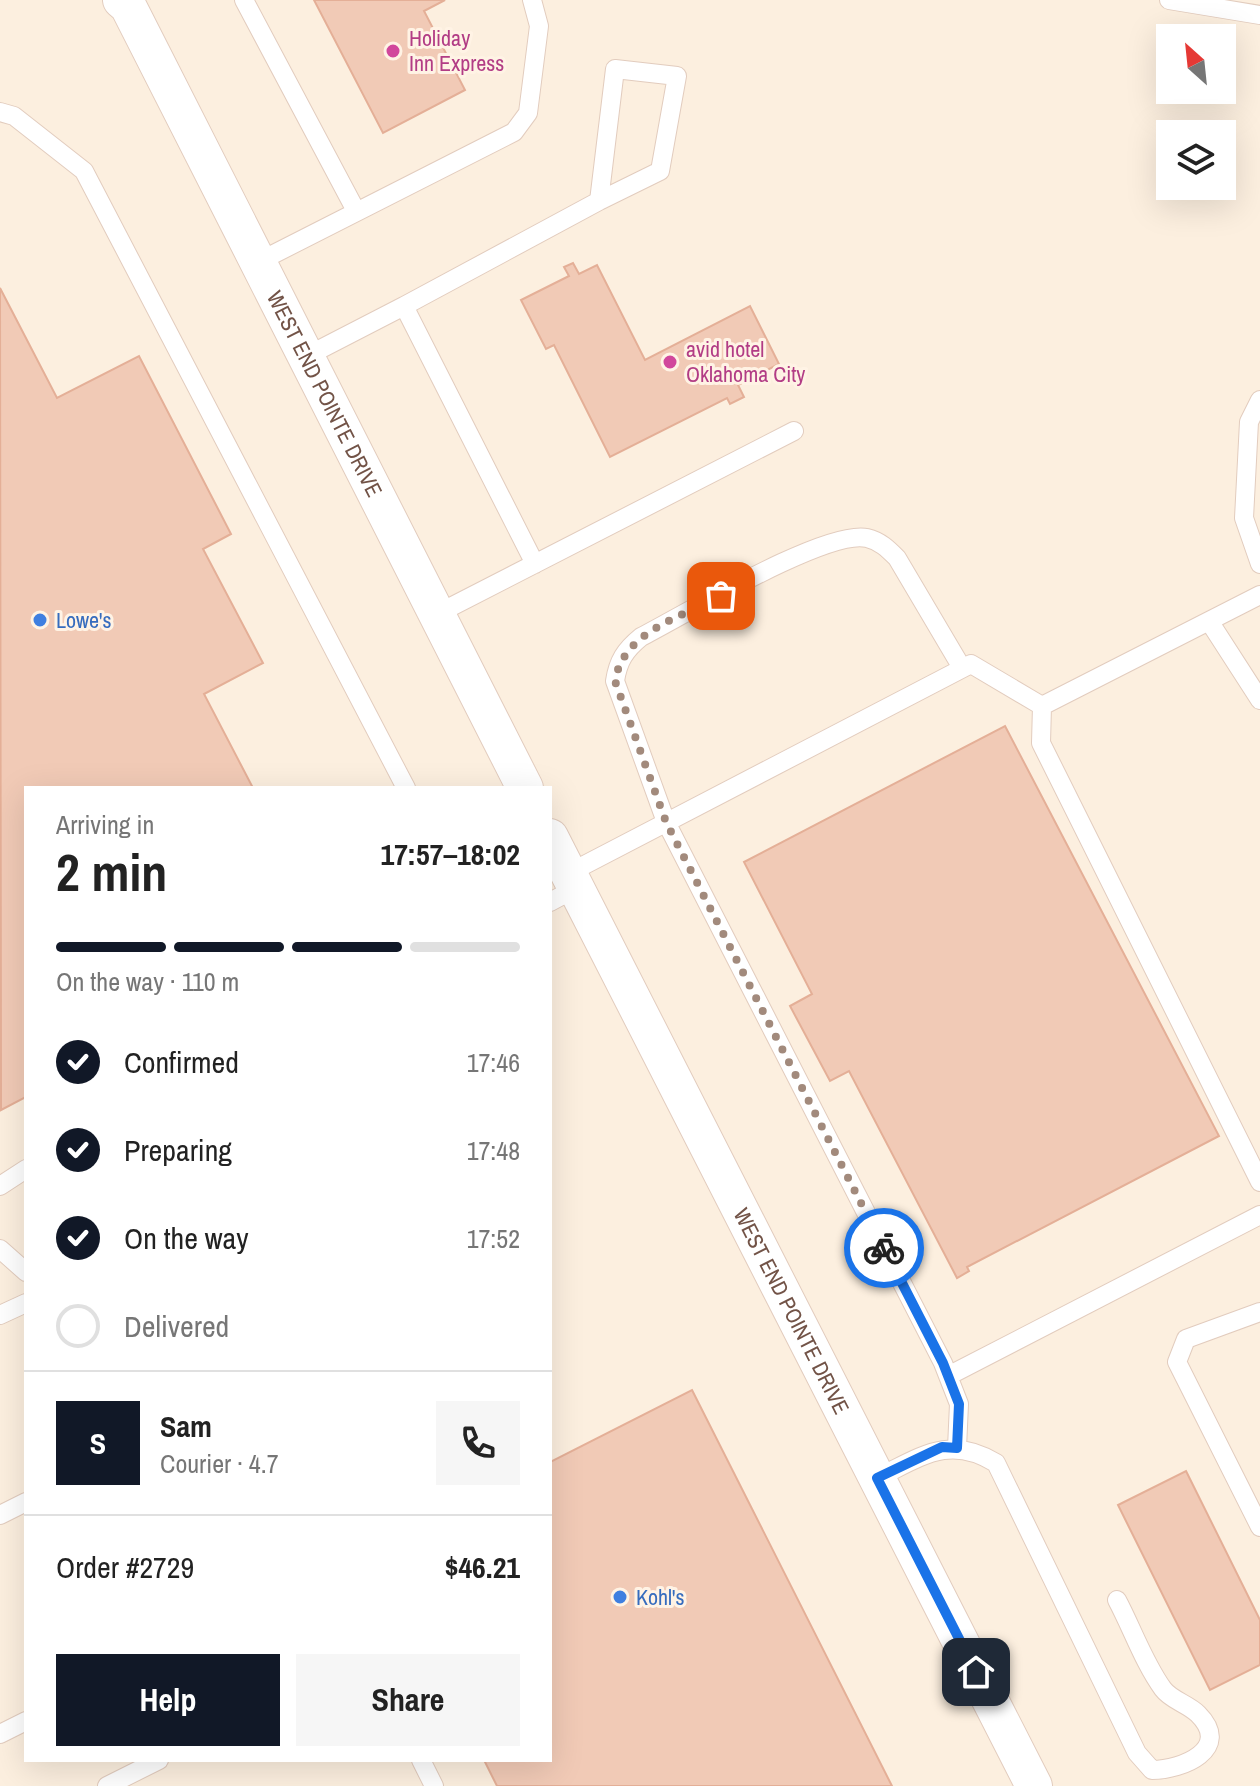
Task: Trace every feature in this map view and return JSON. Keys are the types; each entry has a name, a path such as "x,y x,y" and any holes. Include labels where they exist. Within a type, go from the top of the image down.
{"street":[{"name":"WEST END POINTE DRIVE","path":"121,0 307,356 524,786"},
{"name":"WEST END POINTE DRIVE","path":"552,844 565,888 877,1478 1034,1786"}],"lane":[{"path":"244,0 355,209"},
{"path":"258,262 355,209 514,132 528,113 539,26 532,0"},
{"path":"1169,0 1260,15"},
{"path":"307,356 660,171 677,76 615,69 599,201"},
{"path":"0,112 14,116 84,171 405,786"},
{"path":"404,306 535,564"},
{"path":"1260,400 1249,422 1244,518 1260,564"},
{"path":"437,614 794,431"},
{"path":"957,1448 959,1404 948,1376 666,822 615,681 618,664 627,648 641,637 827,542 866,537 885,545 897,558 962,668"},
{"path":"1042,706 1260,595"},
{"path":"1209,621 1260,700"},
{"path":"565,888 666,822 971,664 1042,706"},
{"path":"1042,706 1041,743 1260,1182"},
{"path":"0,1186 24,1170"},
{"path":"948,1376 1260,1215"},
{"path":"0,1249 24,1270"},
{"path":"0,1315 24,1304"},
{"path":"1260,1312 1186,1339 1177,1362 1260,1527"},
{"path":"877,1478 942,1447 976,1450 996,1463 1137,1753 1152,1770 1190,1764 1207,1748 1209,1732 1199,1715 1164,1690 1117,1600"},
{"path":"0,1515 24,1503"},
{"path":"0,1734 24,1722"},
{"path":"107,1786 155,1762"},
{"path":"422,1762 434,1786"}],"building":[{"name":"Holiday Inn Express","path":"314,0 445,0 424,11 465,90 383,133"},
{"name":"avid hotel Oklahoma City","path":"573,263 579,274 597,265 645,360 750,306 779,364 738,385 744,397 730,404 727,398 610,457 554,345 546,349 521,300 569,276 564,267"},
{"path":"0,288 57,398 139,356 231,534 203,549 263,663 204,694 252,786 24,786 24,1098 1,1110"},
{"path":"1005,726 1219,1136 967,1267 969,1271 957,1278 849,1071 830,1081 790,1006 812,994 744,862"},
{"path":"692,1390 892,1786 497,1786 485,1762 552,1762 552,1461"},
{"path":"1186,1471 1260,1620 1260,1665 1210,1690 1118,1505"}],"way so far":[{"path":"721,596 641,637 627,648 618,664 615,681 666,822 884,1248"}],"place":[{"name":"Holiday Inn Express","path":"393,51"},
{"name":"avid hotel Oklahoma City","path":"670,362"},
{"name":"Lowe's","path":"40,620"},
{"name":"Kohl's","path":"620,1597"}],"route":[{"path":"884,1248 943,1363 959,1404 957,1448 942,1447 877,1478 976,1672"}]}
